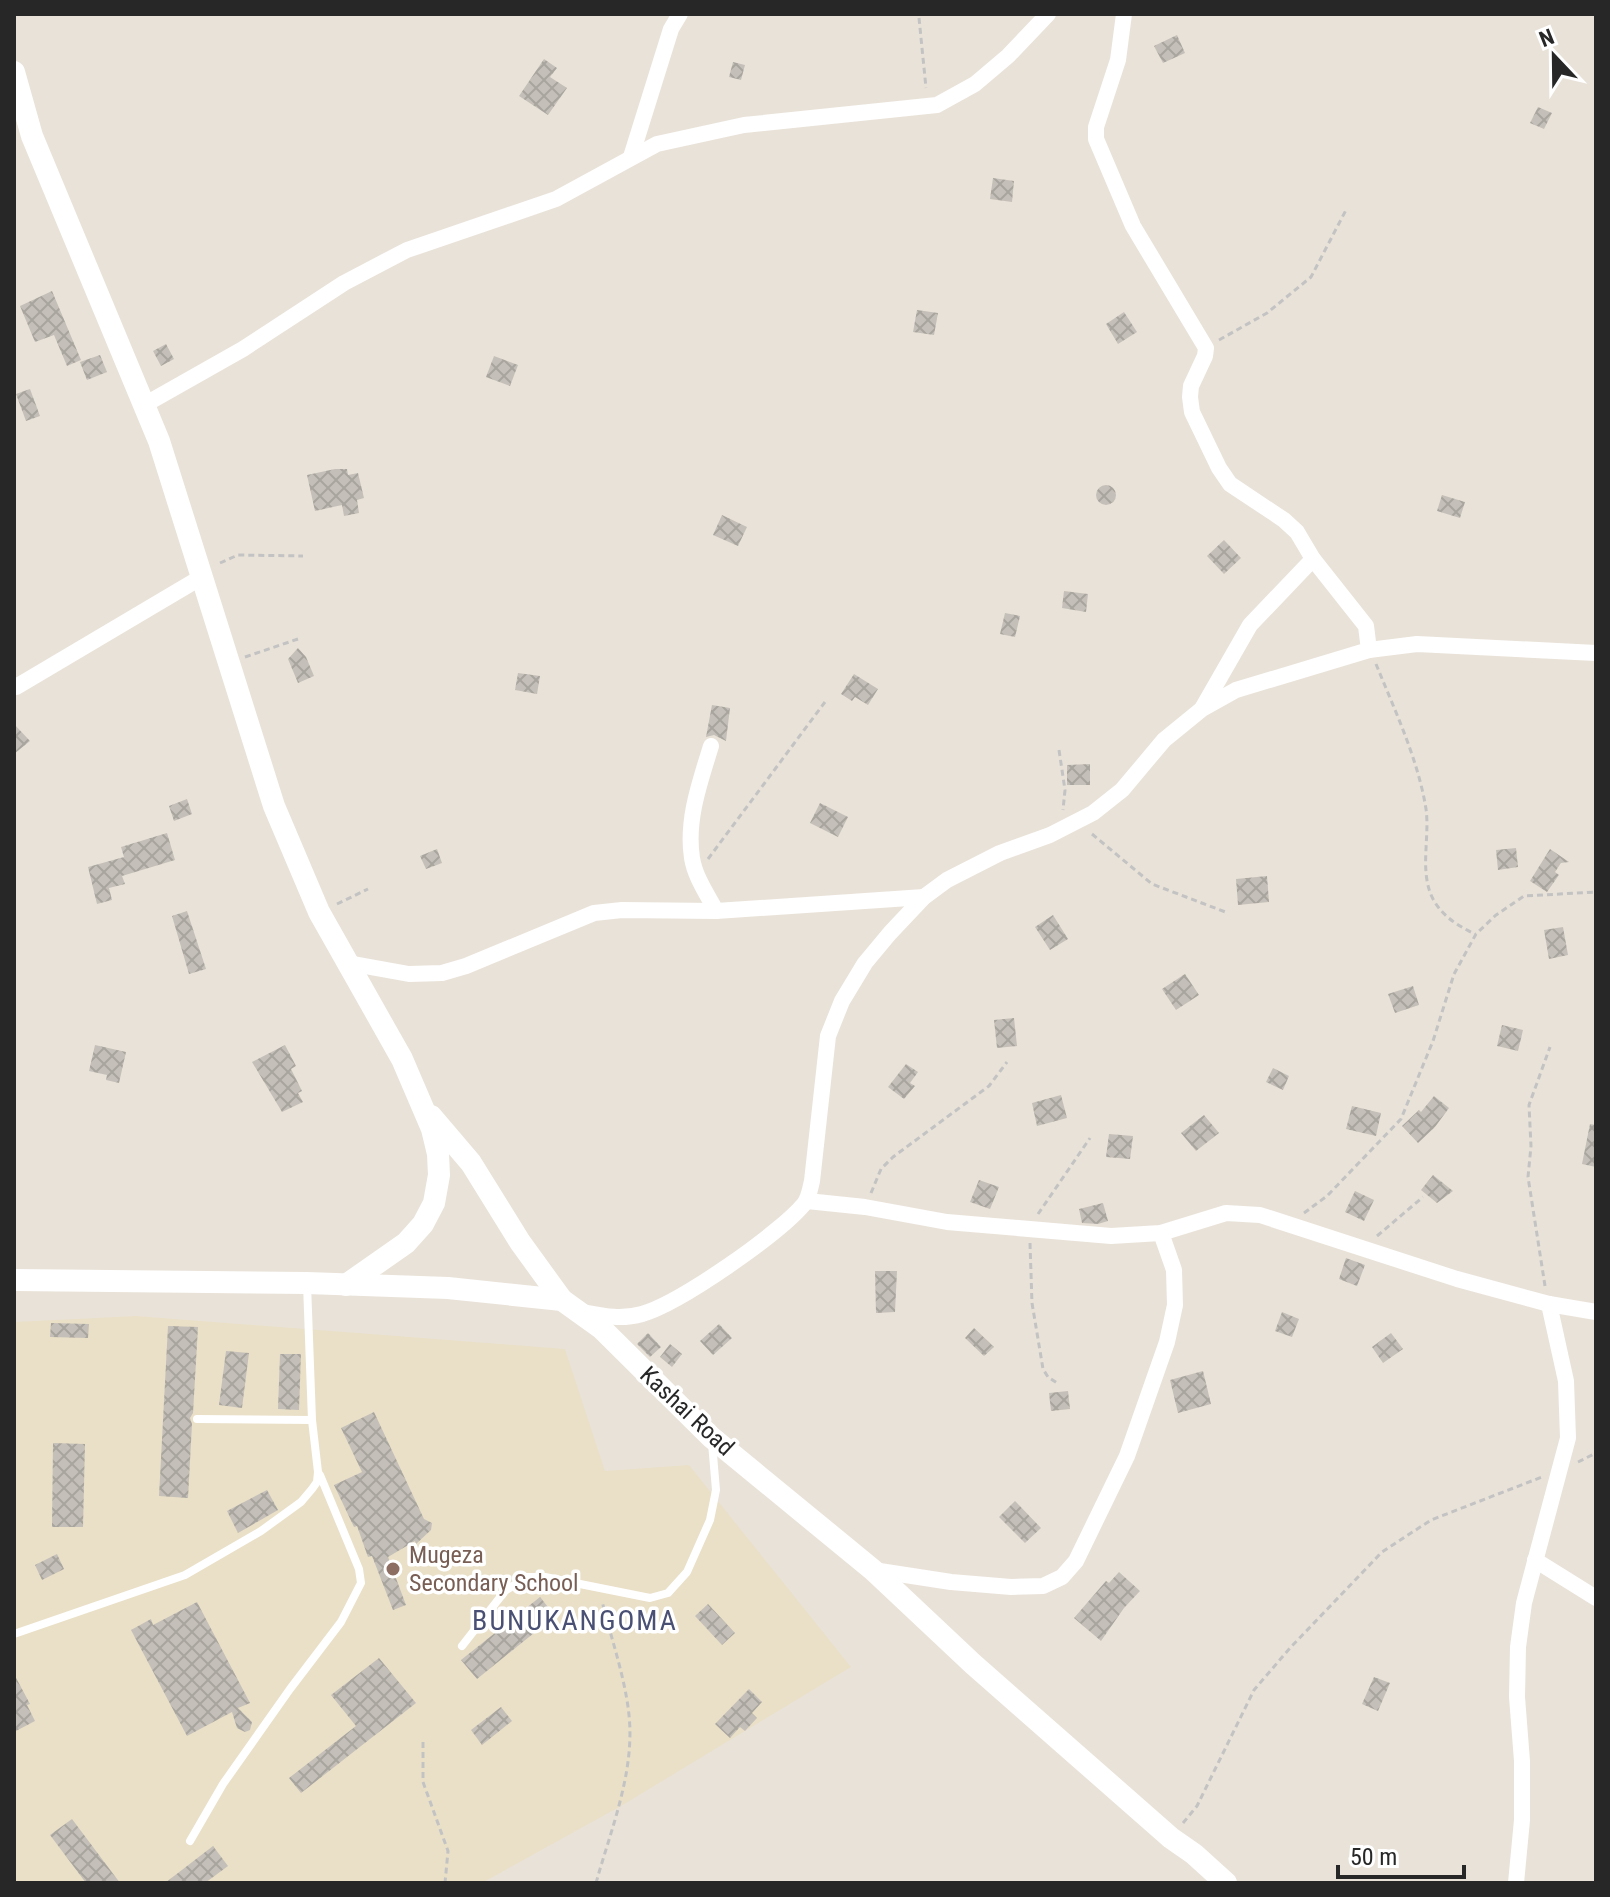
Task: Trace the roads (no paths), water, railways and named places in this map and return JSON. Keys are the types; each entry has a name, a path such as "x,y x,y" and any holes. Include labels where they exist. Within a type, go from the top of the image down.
{"street":[{"path":"631,157 671,29 680,14"},
{"path":"144,405 243,349 344,283 407,250 556,199 657,144 744,125 928,108 975,84 1008,56 1048,14"},
{"path":"1124,14 1118,60 1096,127 1096,139 1133,226 1206,348 1191,386 1192,412 1230,484 1297,532 1313,559 1366,626 1369,650"},
{"path":"14,72 32,136 159,441 274,806 319,912 402,1059 423,1107 438,1154 439,1175 434,1203 423,1224 406,1243 346,1285"},
{"path":"1202,709 1250,625 1313,559"},
{"path":"16,687 200,578"},
{"path":"14,1280 307,1283 448,1288 571,1306 617,1318 663,1306 773,1233 807,1201 812,1181 828,1036 842,1001 865,963 924,897 971,866 1060,830 1093,813 1122,790 1164,740 1202,709 1236,690 1369,650 1417,644 1596,653"},
{"path":"711,746 696,794 691,834 697,875 716,911"},
{"path":"348,963 409,974 442,973 594,913 622,910 716,911 924,897"},
{"name":"Kashai Road","path":"423,1107 471,1163 520,1242 571,1306 711,1437 873,1570 973,1664 1226,1883"},
{"path":"807,1201 865,1207 947,1222 1111,1236 1161,1233 1226,1213 1260,1215 1457,1279 1549,1304 1596,1312"},
{"path":"873,1570 951,1582 1043,1586 1062,1577 1076,1561 1127,1456 1167,1342 1175,1305 1174,1270 1161,1233"},
{"path":"1516,1883 1522,1820 1518,1647 1524,1603 1568,1438 1566,1381 1549,1304"},
{"path":"1535,1560 1596,1598"}],"lane":[{"path":"14,1634 185,1575 225,1554 301,1502 317,1482 318,1472 312,1420 307,1283"},
{"path":"197,1419 312,1420"},
{"path":"462,1646 505,1591 527,1577 545,1577 650,1598 668,1593 687,1572 710,1520 716,1490 711,1437"},
{"path":"190,1841 223,1784 341,1622 361,1583 359,1569 318,1472"}],"place":[{"name":"Mugeza Secondary School","path":"393,1569"}],"district":[{"name":"BUNUKANGOMA","path":"575,1620"}]}
